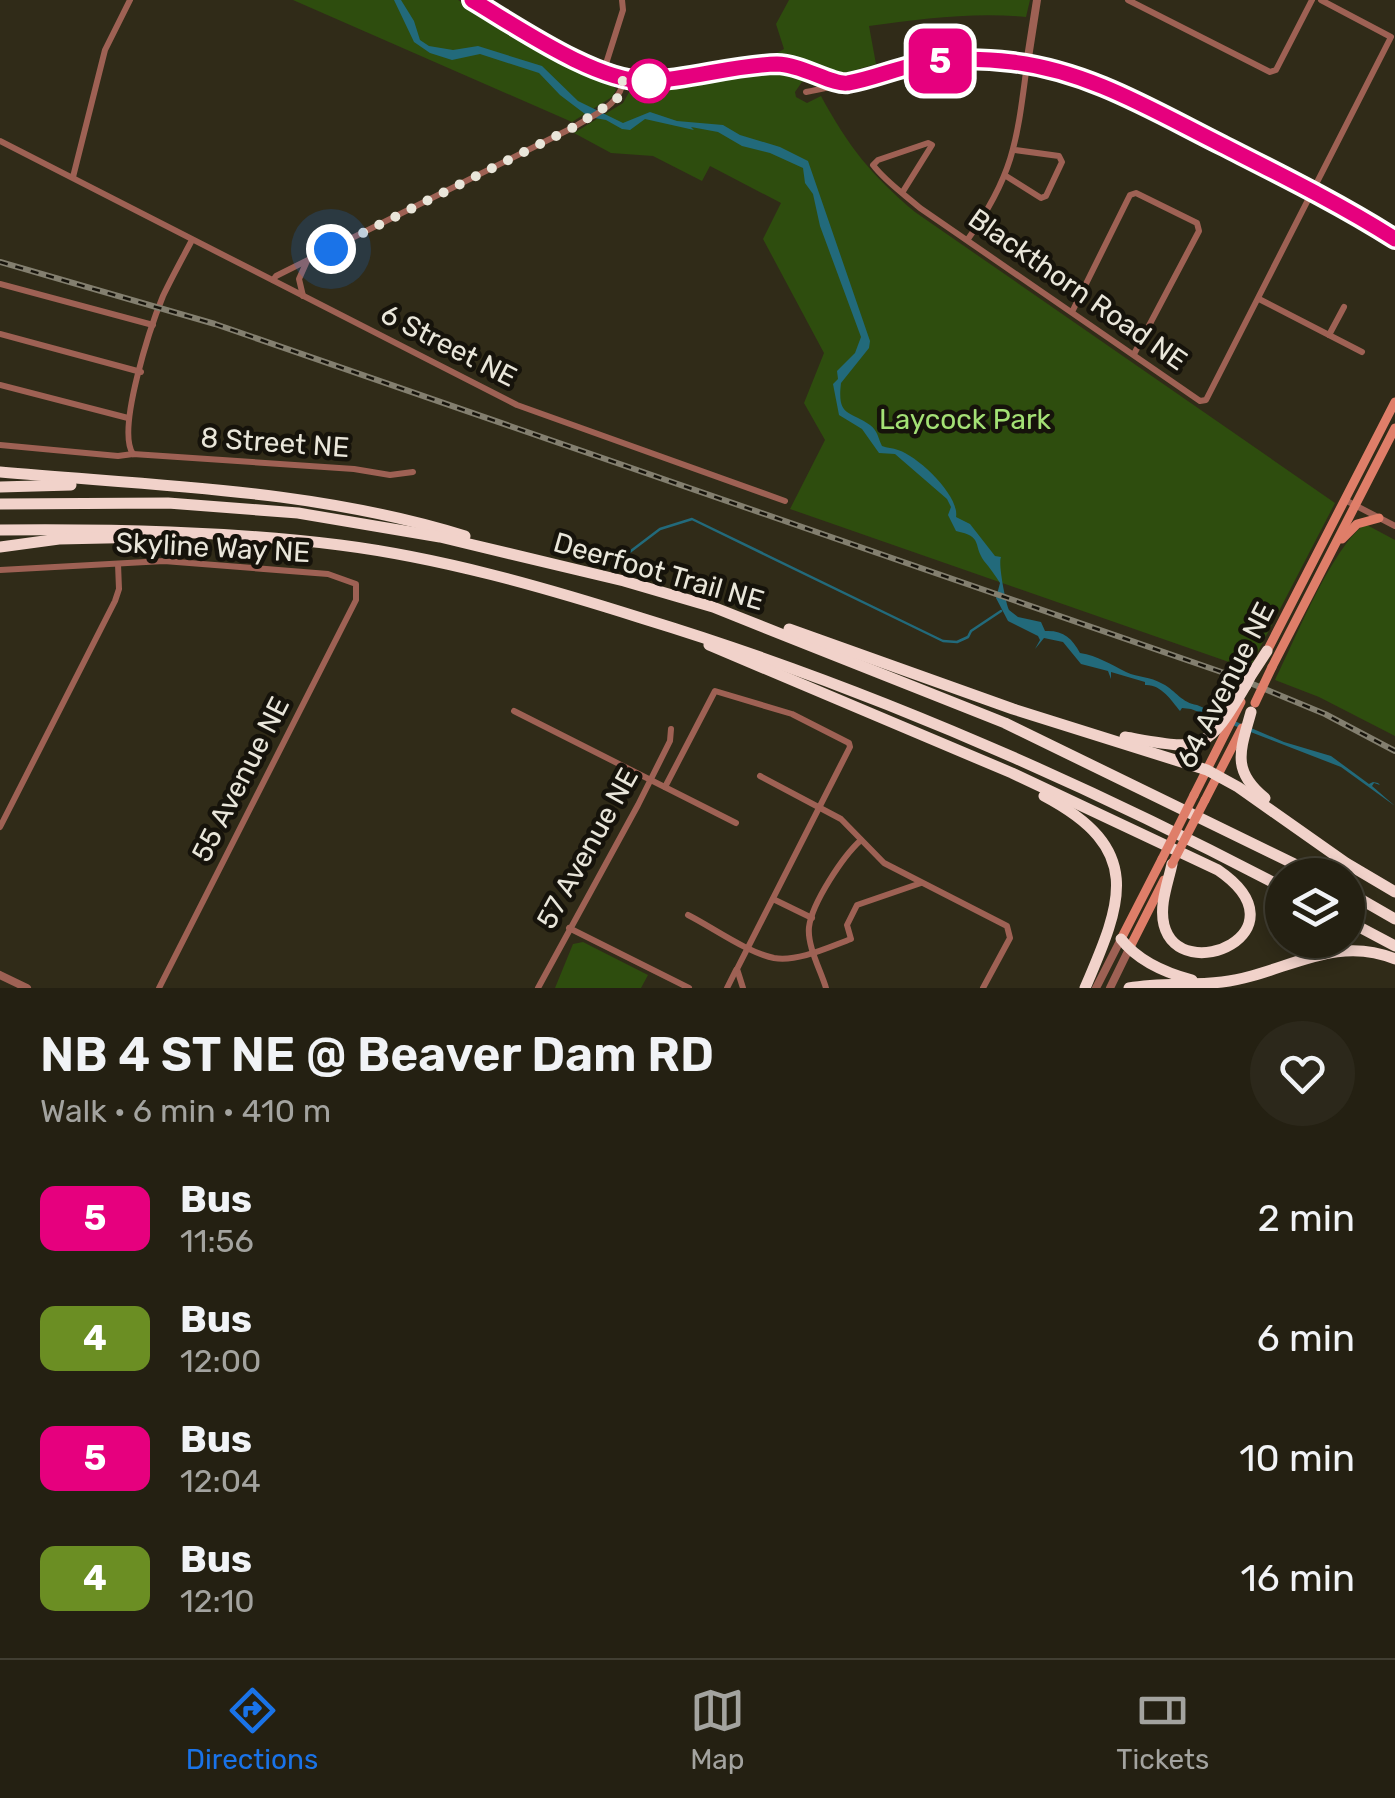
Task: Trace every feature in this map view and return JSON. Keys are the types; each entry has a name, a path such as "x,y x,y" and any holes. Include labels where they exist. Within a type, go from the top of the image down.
{"highway":[{"path":"0,472 240,490 307,499 416,522 584,572"},
{"path":"0,486 102,484 240,490"},
{"name":"Deerfoot Trail NE","path":"0,504 168,503 298,513 440,537 713,607 1023,731 1282,858"},
{"name":"Deerfoot Trail NE","path":"0,530 108,528 211,532 398,555 587,601 754,652 933,722 1094,794 1265,879"},
{"path":"0,547 59,539 176,537 211,532"},
{"path":"587,601 696,640 929,737 1160,841 1223,874 1243,892 1250,913 1245,936 1228,954 1198,959 1182,952 1170,940 1163,911 1167,861"},
{"path":"768,628 779,626 1013,710 1212,773 1395,892"},
{"path":"1081,729 1182,747 1196,745 1223,724 1266,651"},
{"path":"1253,708 1240,752 1244,774 1252,788 1312,841"},
{"path":"929,737 1063,806 1082,819 1103,842 1114,864 1116,904 1111,928 1085,988"},
{"path":"1365,902 1395,919"},
{"path":"1365,930 1395,946"},
{"path":"1126,944 1170,973 1201,983"},
{"path":"1129,988 1151,983 1234,980 1327,952 1362,950 1395,958"}],"main road":[{"name":"64 Avenue NE","path":"1126,944 1194,795 1253,708 1333,548 1395,402"},
{"name":"64 Avenue NE","path":"1266,651 1395,428"},
{"path":"1333,548 1356,524 1379,518"},
{"name":"64 Avenue NE","path":"1167,861 1205,800 1212,773 1252,676"}],"street":[{"path":"73,176 105,50 130,0"},
{"path":"472,0 564,53 604,71 648,82 683,78"},
{"path":"604,71 623,10 622,0"},
{"path":"967,239 990,208 1015,150 1037,0"},
{"path":"1128,0 1270,72 1276,70 1312,0"},
{"name":"Blackthorn Road NE","path":"902,193 932,145 910,149 873,165 902,193 967,239 1200,401 1206,400 1391,37 1320,0"},
{"path":"489,10 495,2"},
{"path":"806,92 918,64 970,60 1027,64 1069,73 1116,91 1380,226 1395,230"},
{"path":"273,280 574,127 621,95 624,77"},
{"name":"6 Street NE","path":"0,141 517,405 786,500"},
{"path":"1006,176 1041,198 1046,196 1062,162 1058,156 1015,150"},
{"path":"1072,312 1130,195 1136,193 1197,224 1199,232 1134,354"},
{"path":"1380,226 1395,239"},
{"path":"134,454 128,446 128,418 165,293 192,240"},
{"path":"303,296 299,279 308,260"},
{"path":"0,284 154,325"},
{"path":"1259,298 1362,352"},
{"path":"1330,335 1344,307"},
{"path":"0,334 141,372"},
{"path":"0,385 128,418"},
{"name":"8 Street NE","path":"0,444 118,456 354,469 390,475 413,472"},
{"path":"1350,503 1395,526"},
{"name":"Skyline Way NE","path":"0,570 164,561 328,574 356,584 358,590"},
{"path":"0,827 115,601 119,590 118,564"},
{"name":"55 Avenue NE","path":"159,988 358,590"},
{"path":"665,787 715,691 719,690 792,714 849,743 727,988"},
{"path":"514,711 736,823"},
{"name":"57 Avenue NE","path":"538,988 650,780 670,741 671,729"},
{"path":"760,776 841,819 884,863 1007,926 1010,938 983,988"},
{"path":"826,988 810,934 812,918 838,864 860,840"},
{"path":"688,915 776,958 815,952 851,939 847,925 857,904 921,883"},
{"path":"773,899 812,918"},
{"path":"569,928 689,988"},
{"name":"64 Avenue NE","path":"1098,988 1105,970 1126,944"},
{"name":"64 Avenue NE","path":"1110,988 1126,944"},
{"path":"737,969 742,988"},
{"path":"0,975 27,988"}],"green space":[{"path":"293,0 458,0 563,60 613,83 616,90 612,97 572,122"},
{"path":"789,0 1030,0 1026,17 967,16 869,26 876,64 838,75 813,65 781,60 702,71 701,65 775,54 784,49 776,24"},
{"name":"Laycock Park","path":"783,71 825,82 802,82 796,97 807,103 821,96 862,159 915,212 1335,503 1249,669 790,509 825,440 804,403 824,353 763,239 781,203 710,166 702,181 653,156 611,153 574,133 623,103 632,87 683,87"},
{"path":"1365,524 1395,540 1395,736 1319,697 1275,680 1339,553"},
{"path":"583,942 648,975 641,988 555,988 573,944"}],"water":[{"path":"394,0 401,0 420,40 429,46 453,50 478,46 542,66 578,101 623,123 650,112 677,121 723,125 808,161 870,341 869,348 841,383 843,407 873,427 882,446 916,460 945,488 956,517 970,524 995,556 1001,557 1009,610 1018,617 1041,622 1045,631 1066,636 1080,653 1158,681 1187,702 1284,742 1331,756 1369,784 1378,783 1372,786 1395,806 1341,767 1191,709 1180,711 1165,694 1145,682 1111,672 1111,679 1108,671 1081,664 1063,642 1044,638 1035,649 1038,636 1008,621 996,598 1000,583 974,539 956,531 948,515 951,507 947,499 895,454 879,453 862,429 839,415 833,384 838,379 837,371 855,353 861,337 803,168 742,146 718,132 645,119 630,130 622,129 589,117 539,73 480,54 452,60 430,53 414,42"}],"waterway":[{"path":"627,554 660,529 692,519 943,641 957,642 968,637 1001,611"}],"railway":[{"path":"0,262 215,324 1233,676 1325,714 1395,751"}],"bus line":[{"name":"5","path":"472,0 582,63 639,81 692,78 778,64 812,70 842,85 918,64 970,60 1010,62 1069,73 1116,91 1380,226 1395,239"}],"route":[{"path":"331,249 574,127 617,99 624,77 649,81"}]}
